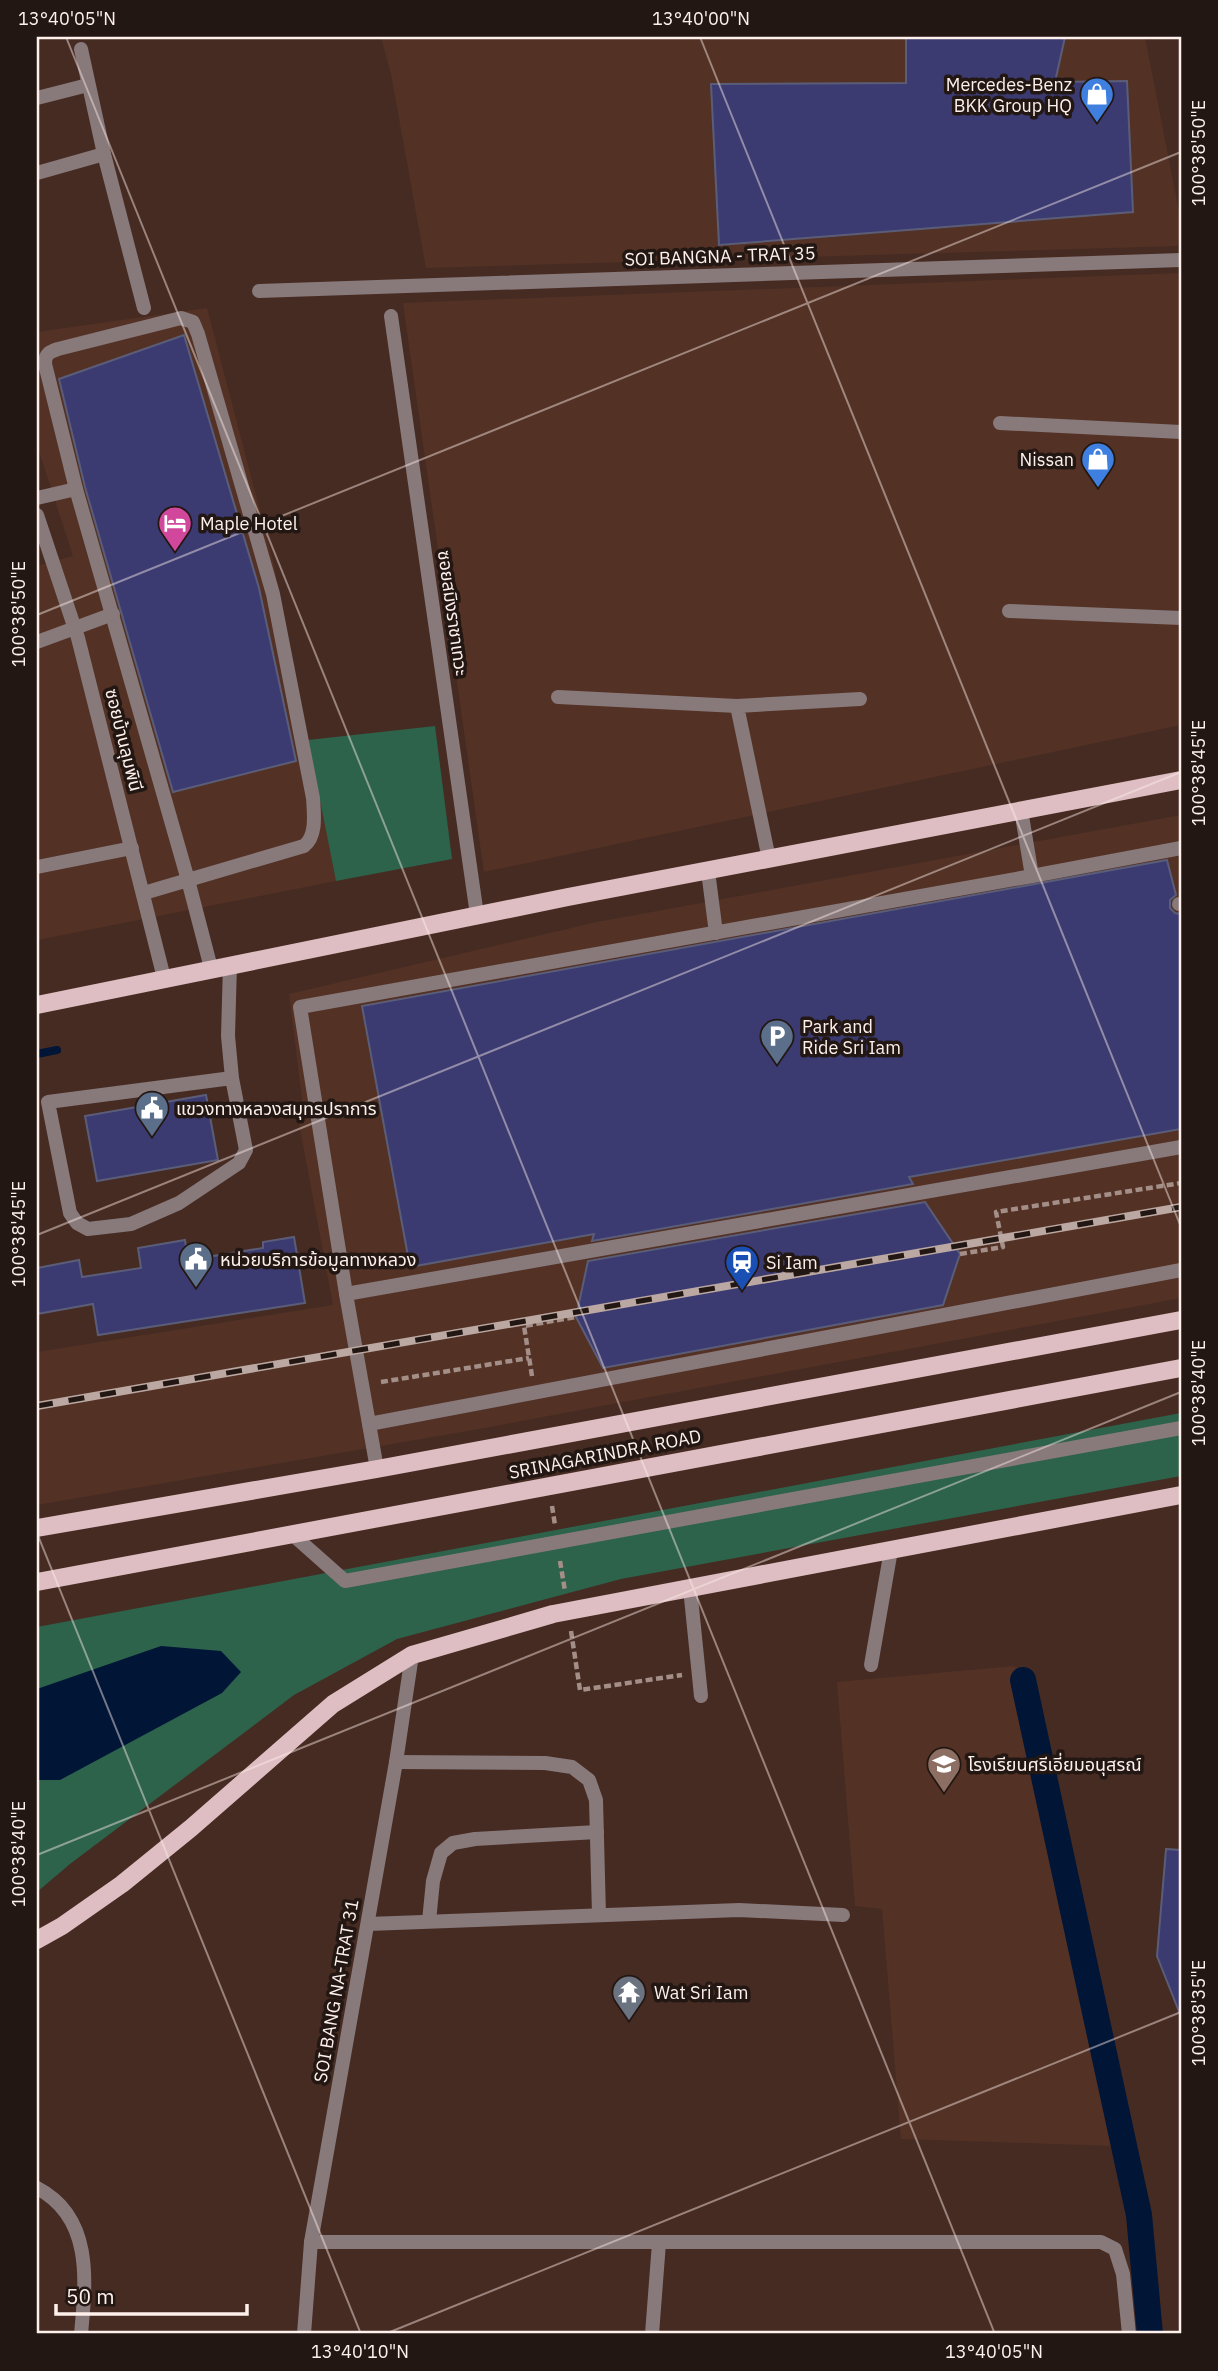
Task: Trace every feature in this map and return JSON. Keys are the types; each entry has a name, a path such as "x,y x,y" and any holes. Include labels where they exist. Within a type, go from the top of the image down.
{"main road":[{"path":"37,1004 478,915 1181,780"},
{"name":"SRINAGARINDRA ROAD","path":"37,1528 377,1469 1181,1320"},
{"name":"SRINAGARINDRA ROAD","path":"37,1582 1181,1368"},
{"path":"37,1940 122,1884 191,1828 333,1704 412,1655 553,1614 1181,1495"}],"street":[{"path":"81,49 104,154 145,308"},
{"path":"37,98 88,85"},
{"path":"37,173 104,154"},
{"name":"SOI BANGNA - TRAT 35","path":"259,291 1181,260"},
{"name":"ซอยสมิงราชาเทวะ","path":"391,316 478,915"},
{"path":"144,893 188,880 304,846 310,840 314,817 313,798 273,594 193,322 181,317 48,352 45,364 76,489 188,880 211,968"},
{"path":"1000,423 1181,432"},
{"path":"37,498 76,489"},
{"name":"ซอยบ้านลุมพินี","path":"37,515 75,629 164,978"},
{"path":"1009,611 1181,618"},
{"path":"37,642 113,614"},
{"path":"558,697 737,706 860,699"},
{"path":"737,706 769,859"},
{"path":"1021,810 1032,876"},
{"path":"37,867 132,848"},
{"path":"377,1469 300,1007 1181,848"},
{"path":"708,871 716,933"},
{"path":"230,964 228,1035 232,1078 246,1150 239,1163 180,1203 131,1224 88,1229 76,1223 70,1213 42,1103 232,1078"},
{"path":"346,1294 1181,1147"},
{"path":"369,1424 1181,1270"},
{"path":"292,1534 345,1581 1181,1428"},
{"path":"871,1665 891,1550"},
{"path":"690,1588 701,1696"},
{"name":"SOI BANG NA-TRAT 31","path":"304,2334 310,2242 368,1924 412,1655"},
{"path":"396,1762 545,1763 572,1767 589,1780 596,1800 599,1915"},
{"path":"429,1921 433,1881 441,1853 453,1843 475,1839 597,1832"},
{"path":"368,1924 739,1910 843,1915"},
{"path":"37,2188 52,2196 71,2219 82,2247 84,2298 81,2334"},
{"path":"310,2242 1101,2242 1115,2249 1123,2274 1129,2334"},
{"path":"652,2334 659,2243"}],"path":[{"path":"960,1254 1003,1247 996,1213 1181,1183"},
{"path":"362,1385 529,1358"},
{"path":"580,1690 699,1673"}],"shaded area":[{"path":"381,37 1145,37 1181,222 1181,239 1177,246 426,268 391,74"},
{"path":"1181,273 1181,725 484,872 403,303"},
{"path":"207,308 273,561 336,881 37,940 37,566 73,556 37,445 37,332"},
{"path":"1181,815 1181,1298 479,1429 37,1505 37,1352 333,1305 299,1123 303,1107 289,994 597,922"},
{"name":"โรงเรียนศรีเอี่ยมอนุสรณ์","path":"1015,1666 1118,2146 901,2139 882,1909 855,1906 837,1682"}],"green space":[{"path":"435,726 452,859 336,881 308,740"},
{"path":"1181,1413 1181,1476 621,1579 397,1639 294,1695 70,1864 37,1892 37,1627"}],"water":[{"path":"161,1646 221,1651 241,1672 222,1693 60,1780 37,1780 37,1689"}],"building":[{"path":"906,37 1065,37 1055,82 1127,81 1133,212 719,245 711,84 906,83"},
{"name":"Maple Hotel","path":"184,335 259,588 296,761 173,792 85,487 59,379"},
{"name":"Park and Ride Sri Iam","path":"1167,860 1176,895 1170,900 1170,908 1181,914 1181,1129 909,1177 913,1184 592,1241 594,1234 410,1267 362,1006"},
{"name":"แขวงทางหลวงสมุทรปราการ","path":"206,1095 218,1160 97,1181 85,1116"},
{"path":"925,1202 960,1254 943,1305 603,1368 576,1317 588,1261"},
{"name":"หน่วยบริการข้อมูลทางหลวง","path":"294,1237 305,1303 98,1335 93,1304 37,1314 37,1268 79,1260 82,1277 141,1268 138,1248 185,1240 188,1260 263,1248 263,1242"},
{"path":"1166,1849 1181,1850 1180,2014 1157,1956"}],"waterway":[{"path":"37,1054 57,1050"},
{"path":"1023,1680 1139,2215 1150,2334"}],"railway":[{"path":"37,1406 1181,1207"}],"place":[{"name":"Mercedes-Benz BKK Group HQ","path":"1097,124"},
{"name":"Nissan","path":"1098,489"},
{"name":"Maple Hotel","path":"175,553"},
{"name":"Park and Ride Sri Iam","path":"777,1066"},
{"name":"แขวงทางหลวงสมุทรปราการ","path":"152,1138"},
{"name":"หน่วยบริการข้อมูลทางหลวง","path":"196,1289"},
{"name":"Si Iam","path":"742,1292"},
{"name":"โรงเรียนศรีเอี่ยมอนุสรณ์","path":"944,1794"},
{"name":"Wat Sri Iam","path":"629,2022"}]}
